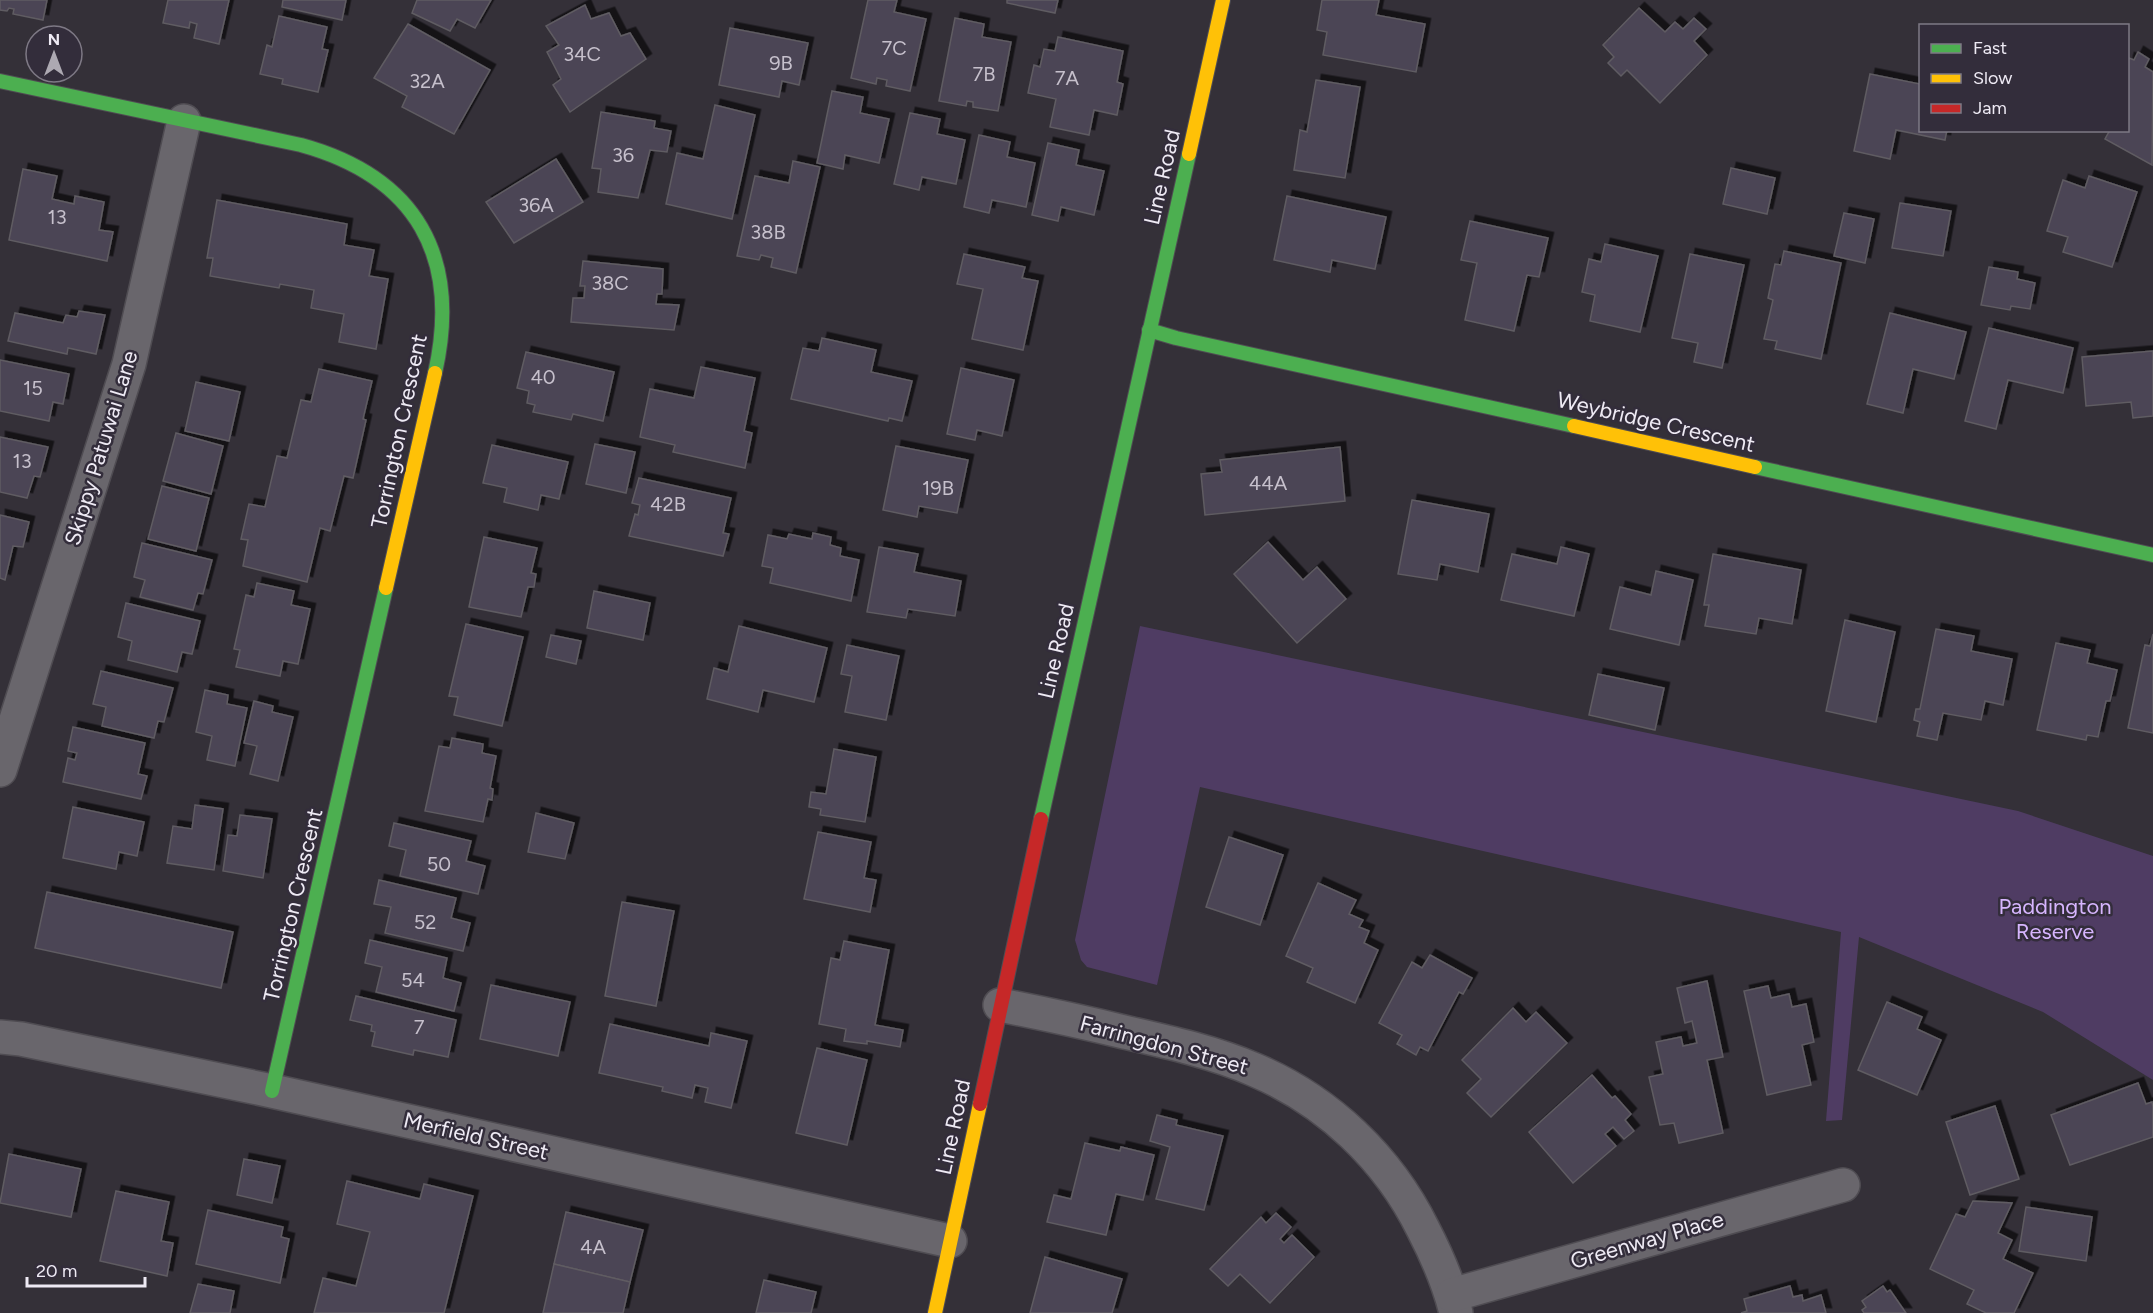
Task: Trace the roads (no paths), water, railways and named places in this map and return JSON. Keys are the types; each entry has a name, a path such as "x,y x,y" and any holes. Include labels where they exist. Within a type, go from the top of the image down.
{"street":[{"name":"Line Road","path":"934,1313 1223,0"},
{"name":"Torrington Crescent","path":"0,81 318,149 345,159 374,177 396,196 420,223 432,250 439,276 443,310 440,351 272,1090"},
{"name":"Skippy Patuwai Lane","path":"0,770 129,364 184,120"},
{"name":"Weybridge Crescent","path":"1149,330 1176,338 2153,555"},
{"name":"Farringdon Street","path":"1000,1005 1165,1041 1211,1054 1255,1070 1314,1102 1364,1145 1407,1197 1437,1256 1454,1304"},
{"name":"Merfield Street","path":"0,1036 272,1090 950,1241"},
{"name":"Greenway Place","path":"1454,1304 1842,1185"}],"park label":[{"name":"Paddington Reserve","path":"2055,918"}]}
